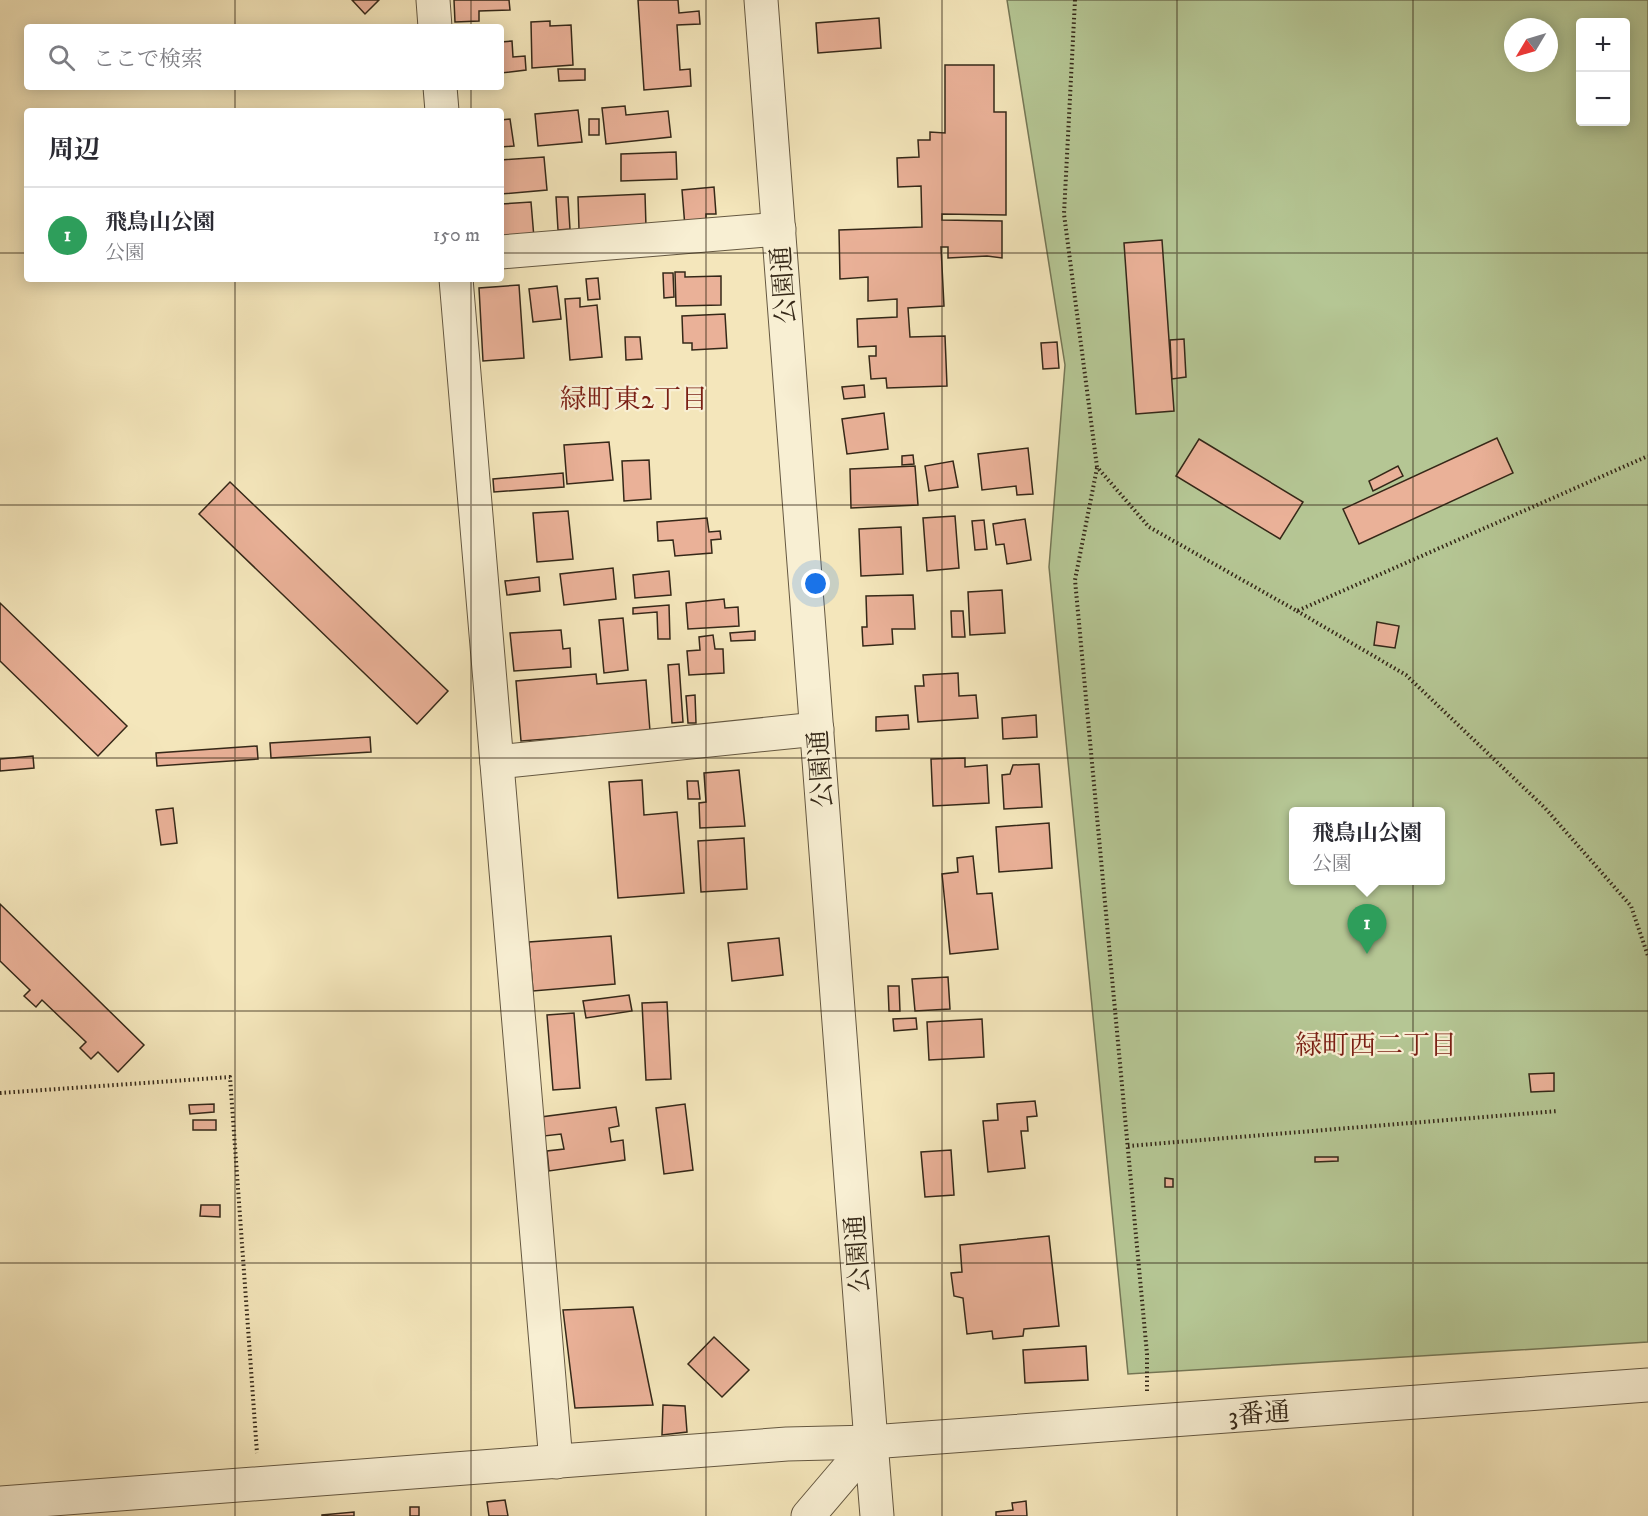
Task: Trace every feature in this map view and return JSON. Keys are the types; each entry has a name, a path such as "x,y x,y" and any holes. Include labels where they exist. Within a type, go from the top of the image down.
{"street":[{"path":"432,0 435,24"},
{"name":"公園通","path":"761,0 877,1516"},
{"path":"440,90 442,108"},
{"path":"504,252 779,229"},
{"path":"456,282 556,1461"},
{"path":"497,762 817,729"},
{"name":"3番通","path":"0,1503 214,1502 259,1484 787,1444 871,1442 1648,1385"},
{"path":"808,1516 871,1442"}],"path":[{"path":"1074,0 1064,214 1097,467 1075,580 1147,1354 1148,1392"},
{"path":"1297,611 1648,456"},
{"path":"1097,467 1149,527 1406,675 1545,808 1631,906 1648,956"},
{"path":"0,1093 230,1077 259,1484"},
{"path":"1128,1146 1558,1111"}],"green space":[{"path":"1007,0 1648,0 1648,1342 1128,1374 1049,567 1065,365"}],"building":[{"path":"352,0 379,0 365,14"},
{"path":"454,0 509,0 510,10 479,11 479,21 455,22"},
{"path":"638,0 678,0 679,13 699,11 700,24 677,25 680,70 690,69 691,86 644,90"},
{"path":"879,18 881,48 818,53 816,23"},
{"path":"550,21 550,26 571,25 573,65 532,68 531,22"},
{"path":"512,41 513,57 525,56 526,70 504,73 504,42"},
{"path":"945,65 994,65 994,112 1006,112 1006,215 942,214 942,220 1002,221 1002,258 987,256 948,258 948,247 941,247 944,306 908,308 910,337 945,336 947,386 887,388 886,378 871,379 869,356 876,356 876,346 858,347 857,319 897,317 897,299 868,301 868,277 840,279 839,230 922,227 921,186 898,187 897,158 919,157 918,140 930,140 930,132 945,133"},
{"path":"558,69 585,69 585,80 559,81"},
{"path":"625,106 626,115 668,111 671,137 606,144 602,108"},
{"path":"578,110 582,142 538,146 535,114"},
{"path":"510,119 514,146 504,147 504,120"},
{"path":"589,119 599,119 599,135 589,135"},
{"path":"676,152 677,179 621,181 621,154"},
{"path":"544,157 547,190 504,194 504,160"},
{"path":"714,187 716,214 706,214 706,225 685,227 682,190"},
{"path":"645,194 646,227 579,229 578,197"},
{"path":"556,197 568,197 570,229 558,230"},
{"path":"531,202 534,238 504,240 504,204"},
{"path":"1162,240 1174,411 1136,414 1124,243"},
{"path":"675,272 685,272 685,277 721,276 721,305 676,306"},
{"path":"663,273 673,273 674,297 664,298"},
{"path":"598,278 600,299 588,300 586,279"},
{"path":"519,285 524,358 483,361 479,288"},
{"path":"557,286 561,319 533,322 529,289"},
{"path":"580,298 580,307 597,305 602,357 570,360 565,299"},
{"path":"725,314 727,348 692,350 692,343 683,343 682,316"},
{"path":"625,337 640,337 642,359 626,360"},
{"path":"1184,339 1186,377 1172,379 1170,340"},
{"path":"1057,342 1059,368 1043,369 1041,343"},
{"path":"864,385 865,397 844,399 842,387"},
{"path":"884,413 888,449 847,454 842,419"},
{"path":"1497,438 1513,473 1359,544 1343,509"},
{"path":"1199,439 1303,502 1280,539 1176,476"},
{"path":"609,442 613,480 567,484 564,445"},
{"path":"1028,448 1033,494 1017,495 1016,486 982,490 978,454"},
{"path":"913,455 914,464 902,465 902,456"},
{"path":"649,460 651,499 624,501 622,461"},
{"path":"953,461 958,487 929,491 925,466"},
{"path":"915,466 918,505 851,508 850,469"},
{"path":"1398,466 1403,476 1373,491 1369,481"},
{"path":"563,473 564,487 494,492 493,479"},
{"path":"230,482 448,691 417,724 199,514"},
{"path":"568,511 573,559 537,562 533,513"},
{"path":"955,516 959,568 927,571 923,518"},
{"path":"707,518 709,532 720,531 721,539 711,540 712,553 675,556 673,540 658,541 657,522"},
{"path":"1025,519 1031,560 1007,564 1004,544 996,545 993,524"},
{"path":"984,520 987,549 975,550 972,521"},
{"path":"901,527 903,574 861,576 859,529"},
{"path":"613,568 616,599 564,605 560,574"},
{"path":"669,571 671,595 635,598 633,575"},
{"path":"539,577 540,591 507,595 505,581"},
{"path":"1002,590 1005,633 970,635 968,592"},
{"path":"913,595 915,629 892,629 893,644 863,646 862,627 867,627 866,596"},
{"path":"724,599 725,608 738,607 739,626 688,629 686,603"},
{"path":"0,603 127,726 98,756 0,661"},
{"path":"669,605 670,639 658,639 657,612 633,614 633,608"},
{"path":"951,611 963,611 965,637 952,637"},
{"path":"623,618 628,670 604,673 599,620"},
{"path":"1377,622 1399,626 1395,648 1374,645"},
{"path":"561,630 563,649 570,648 571,667 514,671 510,633"},
{"path":"755,631 755,640 731,641 730,633"},
{"path":"713,635 715,649 723,649 724,673 689,675 687,651 700,650 699,637"},
{"path":"679,664 683,722 672,723 668,665"},
{"path":"958,673 959,696 976,695 978,718 918,722 915,686 924,686 923,675"},
{"path":"596,674 597,684 646,680 650,731 521,741 516,681"},
{"path":"695,695 696,723 688,723 686,696"},
{"path":"908,715 909,729 876,731 876,717"},
{"path":"1036,715 1037,737 1003,739 1002,718"},
{"path":"370,737 371,752 271,758 270,743"},
{"path":"257,746 258,759 157,766 156,753"},
{"path":"33,756 34,768 0,771 0,759"},
{"path":"965,758 965,767 987,765 989,803 933,806 931,759"},
{"path":"1039,764 1042,807 1004,809 1002,775 1010,774 1013,765"},
{"path":"739,770 745,826 700,828 699,803 706,802 704,773"},
{"path":"642,780 644,815 677,812 684,893 618,898 609,782"},
{"path":"687,781 698,781 700,799 688,799"},
{"path":"173,808 177,843 161,845 156,810"},
{"path":"1049,823 1052,868 999,872 996,827"},
{"path":"744,838 747,889 701,892 698,841"},
{"path":"973,856 977,894 992,893 998,949 950,954 942,874 958,872 957,858"},
{"path":"0,904 144,1045 118,1072 98,1052 91,1059 80,1048 86,1042 42,1000 36,1007 24,996 30,990 0,961"},
{"path":"611,936 615,984 533,991 529,942"},
{"path":"779,938 783,975 732,981 728,943"},
{"path":"948,977 950,1009 915,1011 912,979"},
{"path":"888,986 899,986 900,1011 889,1011"},
{"path":"629,995 632,1011 586,1018 583,1001"},
{"path":"667,1002 671,1079 646,1080 642,1003"},
{"path":"574,1013 580,1088 553,1090 547,1015"},
{"path":"916,1018 917,1029 894,1031 893,1019"},
{"path":"982,1019 984,1057 929,1060 927,1022"},
{"path":"1554,1073 1554,1091 1531,1092 1529,1074"},
{"path":"1035,1101 1037,1116 1027,1117 1028,1131 1021,1131 1025,1168 988,1172 983,1121 998,1120 997,1104"},
{"path":"214,1104 214,1112 190,1114 189,1105"},
{"path":"685,1104 693,1170 664,1174 656,1108"},
{"path":"616,1107 619,1126 609,1128 611,1142 623,1140 625,1160 549,1171 547,1151 564,1149 561,1134 544,1136 541,1117"},
{"path":"193,1120 216,1120 216,1130 193,1130"},
{"path":"951,1150 954,1195 925,1197 921,1152"},
{"path":"1315,1157 1338,1157 1338,1161 1315,1162"},
{"path":"1165,1178 1173,1179 1173,1187 1165,1187"},
{"path":"201,1205 220,1205 220,1217 200,1216"},
{"path":"1049,1236 1059,1326 1024,1329 1023,1336 993,1339 992,1331 967,1334 963,1298 954,1296 951,1273 962,1272 960,1245"},
{"path":"633,1307 653,1405 575,1408 563,1310"},
{"path":"714,1337 749,1370 722,1397 688,1364"},
{"path":"1086,1346 1088,1380 1025,1383 1023,1350"},
{"path":"663,1405 685,1406 687,1432 662,1435"},
{"path":"505,1500 508,1516 489,1516 487,1502"},
{"path":"1026,1501 1027,1516 996,1516 996,1512 1013,1510 1012,1503"},
{"path":"410,1507 419,1507 419,1516 410,1516"},
{"path":"354,1512 354,1516 322,1516 322,1515"}],"place":[{"name":"飛鳥山公園","path":"1367,954"}],"district":[{"name":"緑町東2丁目","path":"634,399"},
{"name":"緑町西二丁目","path":"1376,1045"}]}
